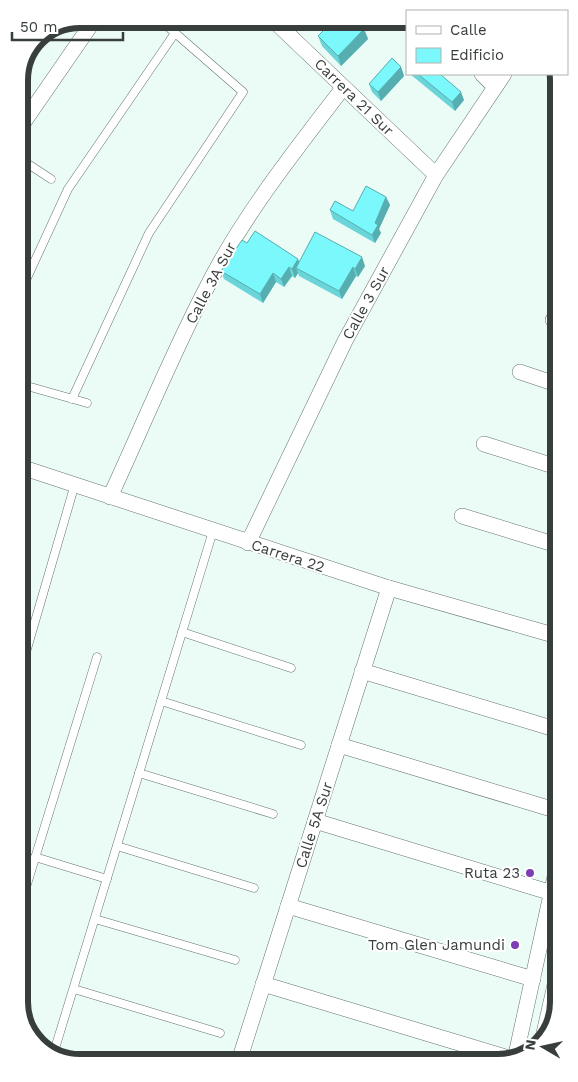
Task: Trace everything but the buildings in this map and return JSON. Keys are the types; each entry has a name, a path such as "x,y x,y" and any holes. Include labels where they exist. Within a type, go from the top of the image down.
{"street":[{"path":"28,116 89,28"},
{"name":"Carrera 21 Sur","path":"281,28 436,175"},
{"path":"483,75 495,87"},
{"name":"Calle 3 Sur","path":"248,543 345,341 436,175 503,75"},
{"name":"Calle 3A Sur","path":"110,496 206,289 227,251 287,161 343,88"},
{"path":"520,372 550,382"},
{"path":"484,444 550,465"},
{"name":"Carrera 22","path":"28,469 389,588 550,634"},
{"path":"462,516 550,543"},
{"name":"Calle 5A Sur","path":"241,1054 389,588"},
{"path":"362,671 550,728"},
{"path":"339,745 550,809"},
{"path":"315,821 550,892"},
{"path":"516,1051 550,902"},
{"path":"288,906 533,979"},
{"path":"263,984 497,1054"}],"lane":[{"path":"72,399 149,232 243,92 169,28"},
{"path":"28,276 68,190 175,33"},
{"path":"28,164 51,179"},
{"path":"28,386 87,403"},
{"path":"28,645 75,484"},
{"path":"55,1048 213,531"},
{"path":"182,632 291,668"},
{"path":"28,880 97,657"},
{"path":"161,701 301,746"},
{"path":"139,773 272,814"},
{"path":"117,846 254,888"},
{"path":"35,857 107,879"},
{"path":"95,919 235,960"},
{"path":"74,989 220,1033"}],"place":[{"name":"Ruta 23","path":"530,873"},
{"name":"Tom Glen Jamundi","path":"515,945"}]}
